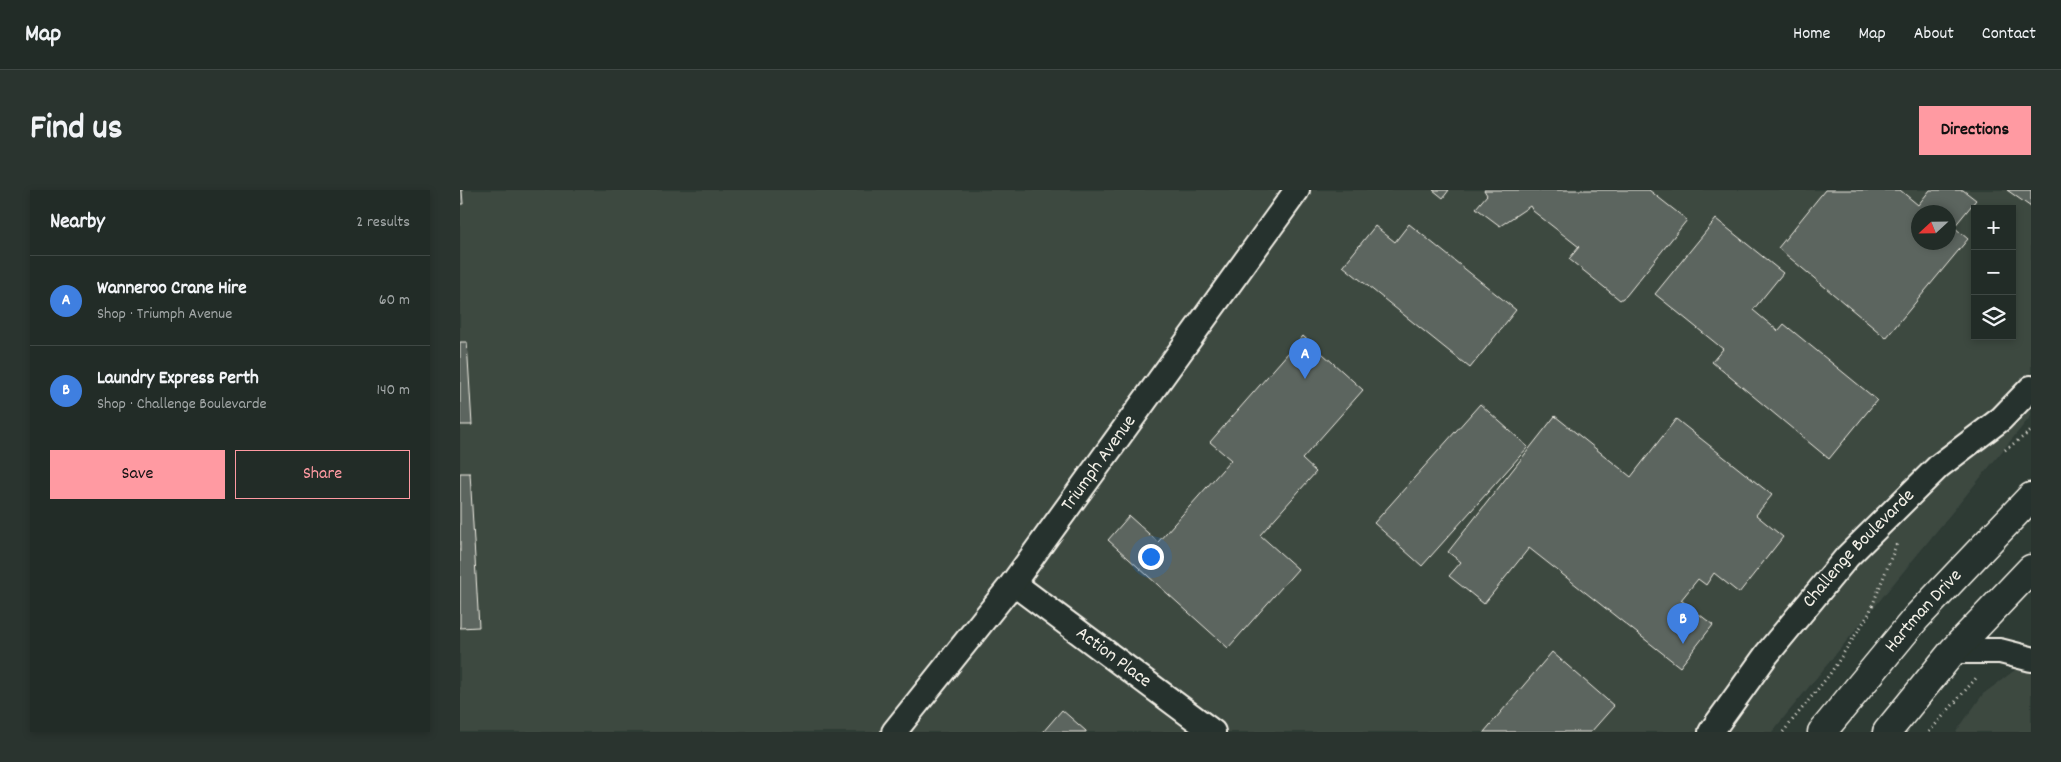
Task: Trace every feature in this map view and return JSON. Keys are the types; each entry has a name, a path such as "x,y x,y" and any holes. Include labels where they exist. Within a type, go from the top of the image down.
{"main road":[{"name":"Hartman Drive","path":"1822,732 1916,618 2031,497"},
{"path":"1887,732 1953,651 2031,569"}],"street":[{"name":"Triumph Avenue","path":"894,732 1013,583 1297,190"},
{"name":"Challenge Boulevarde","path":"1711,732 1767,654 1847,557 1939,466 2002,419 2031,388"},
{"name":"Action Place","path":"1013,583 1213,732"},
{"path":"1953,651 2005,652 2031,659"}],"path":[{"path":"2001,453 2031,431"},
{"path":"1783,732 1830,674 1869,614 1899,540"},
{"path":"1929,732 1969,684 2005,652"}],"shaded area":[{"path":"460,190 2031,190 2031,416 1772,732 460,732"},
{"path":"2031,658 2031,732 1956,732 1983,694"}],"building":[{"path":"460,190 462,190 463,204 460,204"},
{"path":"1433,190 1449,190 1443,198"},
{"path":"1484,190 1649,190 1687,220 1626,296 1620,300 1569,259 1579,247 1533,211 1530,206 1500,226 1476,208 1487,195"},
{"path":"1825,190 1900,190 1918,205 1911,205 1911,250 1956,250 1956,229 1968,239 1886,338 1778,248"},
{"path":"1930,190 1963,190 1976,200 1956,225 1956,205 1918,205"},
{"path":"2007,190 2031,190 2031,207"},
{"path":"1716,219 1783,273 1753,310 1778,331 1784,324 1877,400 1829,459 1712,362 1723,349 1655,294"},
{"path":"1409,224 1516,310 1470,368 1343,266 1375,226 1395,242"},
{"path":"1303,336 1363,390 1302,459 1316,472 1260,535 1298,569 1228,648 1108,540 1129,516 1158,542 1231,460 1210,442"},
{"path":"460,342 467,342 472,425 460,425"},
{"path":"1480,404 1528,447 1422,566 1374,523"},
{"path":"1555,416 1631,477 1676,419 1772,495 1756,515 1783,537 1739,593 1714,573 1706,585 1698,579 1681,600 1713,625 1680,667 1529,548 1484,604 1449,576 1461,562 1448,552"},
{"path":"460,473 470,473 479,627 460,628"},
{"path":"1552,652 1614,706 1591,732 1484,732"},
{"path":"1062,710 1086,731 1086,732 1043,732"}],"place":[{"name":"Wanneroo Crane Hire","path":"1305,379"},
{"name":"Laundry Express Perth","path":"1683,644"}]}
